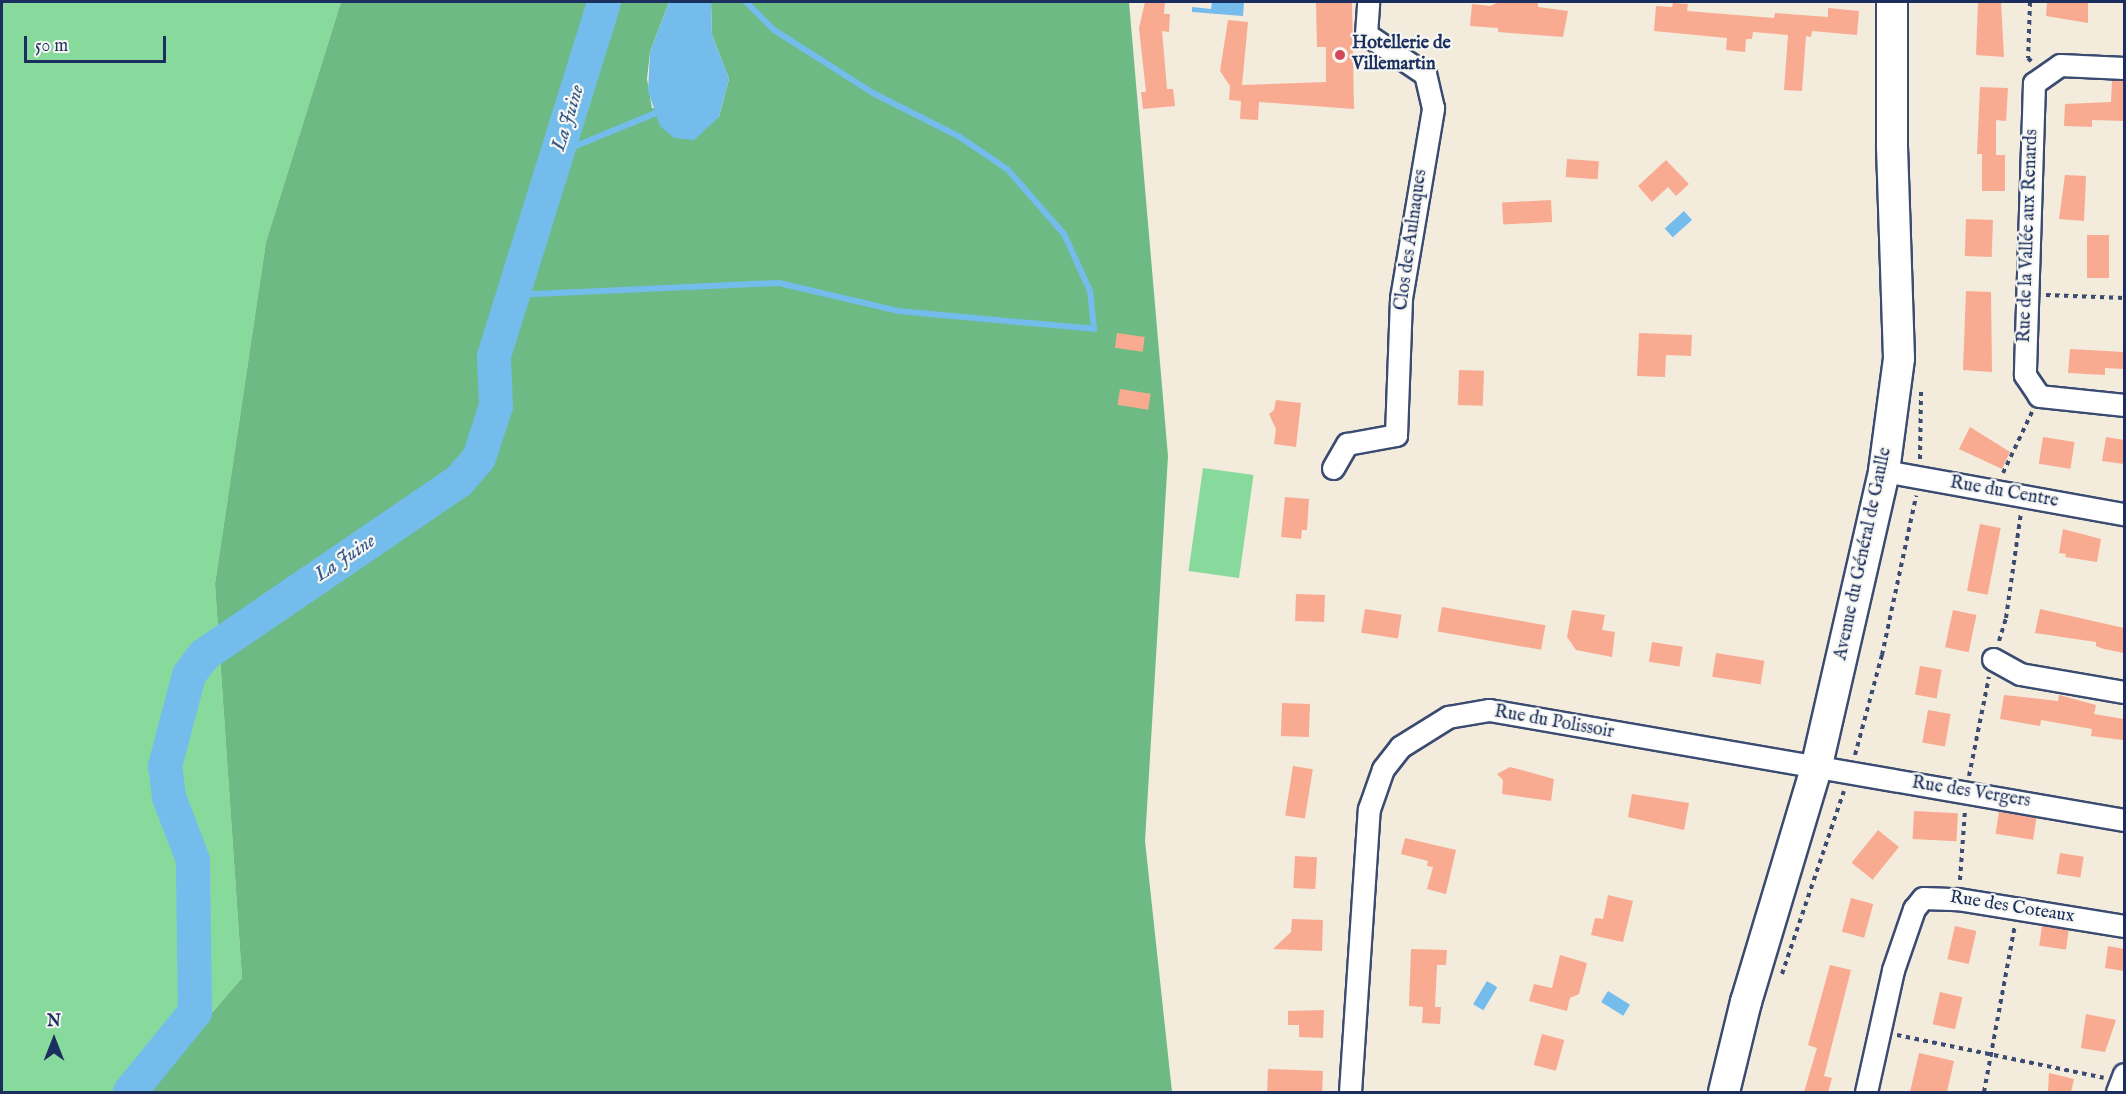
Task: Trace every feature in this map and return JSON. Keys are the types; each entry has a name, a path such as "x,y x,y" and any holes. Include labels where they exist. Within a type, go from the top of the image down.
{"main road":[{"name":"Avenue du Général de Gaulle","path":"1724,1092 1746,1002 1816,769 1884,471 1899,358 1892,145 1892,2"}],"street":[{"name":"Clos des Aulnaques","path":"1333,468 1347,444 1396,435 1401,298 1433,108 1425,74 1366,34 1368,2"},
{"path":"2043,76 2060,65 2124,68"},
{"name":"Rue de la Vallée aux Renards","path":"2039,396 2025,375 2034,83 2043,76"},
{"path":"2039,396 2124,405"},
{"name":"Rue du Centre","path":"1884,471 2124,514"},
{"path":"1993,659 2020,674 2124,692"},
{"name":"Rue du Polissoir","path":"1350,1092 1369,809 1383,769 1400,747 1424,729 1448,717 1489,710 1816,769"},
{"name":"Rue des Vergers","path":"1816,769 1966,791 2124,820"},
{"name":"Rue des Coteaux","path":"1866,1092 1893,970 1914,909 1923,898 1958,899 2018,911 2124,926"}],"path":[{"path":"2030,2 2028,58 2043,76"},
{"path":"2028,294 2124,298"},
{"path":"1994,492 2039,396"},
{"path":"1958,899 1966,791 1993,659 2006,618 2024,497"},
{"path":"1984,1092 2018,911"},
{"path":"1881,1032 2121,1082"}],"green space":[{"path":"2,2 341,2 266,242 215,584 242,978 144,1092 2,1092"},
{"path":"341,2 669,2 650,52 647,79 652,108 719,117 729,79 712,35 711,2 1129,2 1168,456 1145,841 1172,1092 144,1092 242,978 215,584 266,242"},
{"path":"1203,468 1254,475 1239,578 1189,571"}],"water":[{"path":"669,2 711,2 712,35 729,79 719,117 694,140 674,138 660,126 648,91 650,52"},
{"path":"1212,2 1244,2 1243,16 1192,12 1192,7 1211,9"},
{"path":"1684,211 1692,220 1673,237 1665,228"},
{"path":"1487,981 1497,987 1483,1010 1473,1004"},
{"path":"1608,991 1630,1005 1623,1016 1601,1002"}],"building":[{"path":"1145,2 1165,2 1164,14 1170,14 1169,32 1162,31 1167,89 1173,89 1175,106 1143,109 1141,92 1146,92 1139,28"},
{"path":"1316,2 1352,2 1354,109 1259,102 1258,120 1240,119 1241,101 1229,100 1230,86 1220,71 1228,20 1248,22 1242,85 1326,82 1326,47 1317,47"},
{"path":"1499,2 1538,2 1538,7 1568,11 1563,37 1498,32 1498,28 1470,26 1472,4 1490,6"},
{"path":"1978,2 2001,2 2004,57 1976,55"},
{"path":"2047,2 2088,2 2088,23 2046,16"},
{"path":"1673,3 1688,4 1687,11 1774,18 1775,13 1828,17 1828,8 1859,11 1857,35 1812,31 1811,37 1806,36 1802,91 1784,90 1788,35 1753,32 1752,39 1746,39 1745,52 1726,50 1727,38 1654,31 1656,6 1672,7"},
{"path":"2112,80 2124,81 2124,121 2092,120 2092,127 2064,126 2065,104 2111,102"},
{"path":"1980,87 2008,88 2006,121 1996,120 1996,155 2005,155 2005,191 1982,191 1982,154 1977,154"},
{"path":"1567,159 1599,161 1598,179 1566,177"},
{"path":"1666,160 1689,184 1676,196 1668,187 1652,202 1638,186"},
{"path":"2065,175 2086,176 2084,221 2059,219"},
{"path":"1551,200 1552,222 1503,225 1502,203"},
{"path":"1966,219 1993,220 1992,257 1965,256"},
{"path":"2087,235 2109,235 2109,278 2087,278"},
{"path":"1966,291 1991,292 1992,372 1963,370"},
{"path":"1117,333 1145,337 1143,352 1115,348"},
{"path":"1639,333 1692,335 1691,356 1666,355 1665,377 1637,376"},
{"path":"2070,349 2124,352 2124,369 2105,368 2105,375 2068,373"},
{"path":"1459,370 1484,371 1483,406 1458,405"},
{"path":"1120,389 1151,394 1148,410 1117,405"},
{"path":"1276,400 1301,403 1296,447 1274,444 1276,429 1269,414 1274,410"},
{"path":"1970,427 2010,452 2002,469 1959,449"},
{"path":"2043,437 2075,442 2070,469 2039,464"},
{"path":"2106,437 2124,440 2124,464 2102,461"},
{"path":"1285,497 1309,499 1307,530 1302,530 1301,539 1281,537"},
{"path":"1980,524 2001,528 1988,595 1967,591"},
{"path":"2063,529 2101,539 2097,562 2065,557 2066,554 2059,553"},
{"path":"1296,594 1325,595 1324,622 1295,621"},
{"path":"1442,607 1545,625 1541,650 1438,632"},
{"path":"1365,609 1402,615 1398,638 1361,633"},
{"path":"2040,609 2124,628 2124,653 2096,646 2096,642 2035,633"},
{"path":"1572,610 1605,615 1602,630 1615,632 1612,657 1576,650 1567,637"},
{"path":"1953,610 1976,615 1969,652 1945,647"},
{"path":"1652,642 1683,647 1679,667 1649,662"},
{"path":"1716,653 1764,661 1761,684 1712,677"},
{"path":"1920,666 1942,670 1937,698 1915,695"},
{"path":"2004,695 2058,701 2059,695 2096,705 2094,714 2124,719 2123,740 2091,736 2092,729 2041,720 2040,726 2000,719"},
{"path":"1282,703 1310,704 1309,737 1281,736"},
{"path":"1928,710 1951,714 1945,746 1922,742"},
{"path":"1293,766 1313,769 1305,819 1285,815"},
{"path":"1510,767 1554,779 1551,801 1502,794 1503,780 1497,774"},
{"path":"1632,794 1689,803 1684,830 1628,817"},
{"path":"1914,811 1958,813 1956,841 1913,839"},
{"path":"1999,812 2037,818 2033,840 1996,834"},
{"path":"1878,830 1899,847 1873,880 1852,863"},
{"path":"1405,838 1456,850 1446,894 1427,889 1433,867 1427,866 1428,861 1401,854"},
{"path":"2060,853 2084,857 2080,877 2057,874"},
{"path":"1295,856 1317,857 1315,889 1293,888"},
{"path":"1608,895 1633,901 1623,942 1591,935 1595,918 1603,919"},
{"path":"1851,898 1873,904 1864,938 1842,932"},
{"path":"1292,919 1323,920 1322,951 1273,949 1291,932"},
{"path":"1955,926 1976,931 1969,964 1947,959"},
{"path":"2042,926 2069,930 2066,950 2039,946"},
{"path":"2108,946 2124,949 2124,971 2105,968"},
{"path":"1411,949 1447,950 1446,965 1437,965 1435,1007 1441,1007 1440,1024 1422,1023 1423,1007 1409,1006"},
{"path":"1560,955 1587,963 1579,994 1570,998 1567,1011 1529,1001 1534,984 1552,988"},
{"path":"1830,965 1851,970 1824,1076 1832,1078 1828,1092 1804,1092 1817,1048 1808,1045"},
{"path":"1940,992 1962,997 1955,1029 1933,1024"},
{"path":"1324,1010 1323,1038 1299,1037 1299,1025 1288,1025 1288,1011"},
{"path":"2086,1014 2116,1020 2105,1052 2081,1048"},
{"path":"1542,1034 1564,1040 1556,1071 1534,1065"},
{"path":"1919,1053 1954,1061 1947,1092 1910,1092"},
{"path":"1268,1069 1323,1071 1322,1092 1267,1092"},
{"path":"2049,1073 2074,1079 2071,1092 2048,1092"}],"waterway":[{"name":"La Juine","path":"130,1092 195,1012 193,860 169,797 165,766 189,675 204,655 459,481 479,458 496,406 494,356 604,2"},
{"path":"513,295 779,283 898,311 1094,329 1090,291 1064,234 1007,169 960,137 873,93 774,30 746,2"},
{"path":"556,154 661,111"}],"place":[{"name":"Hotellerie de Villemartin","path":"1340,55"}]}
